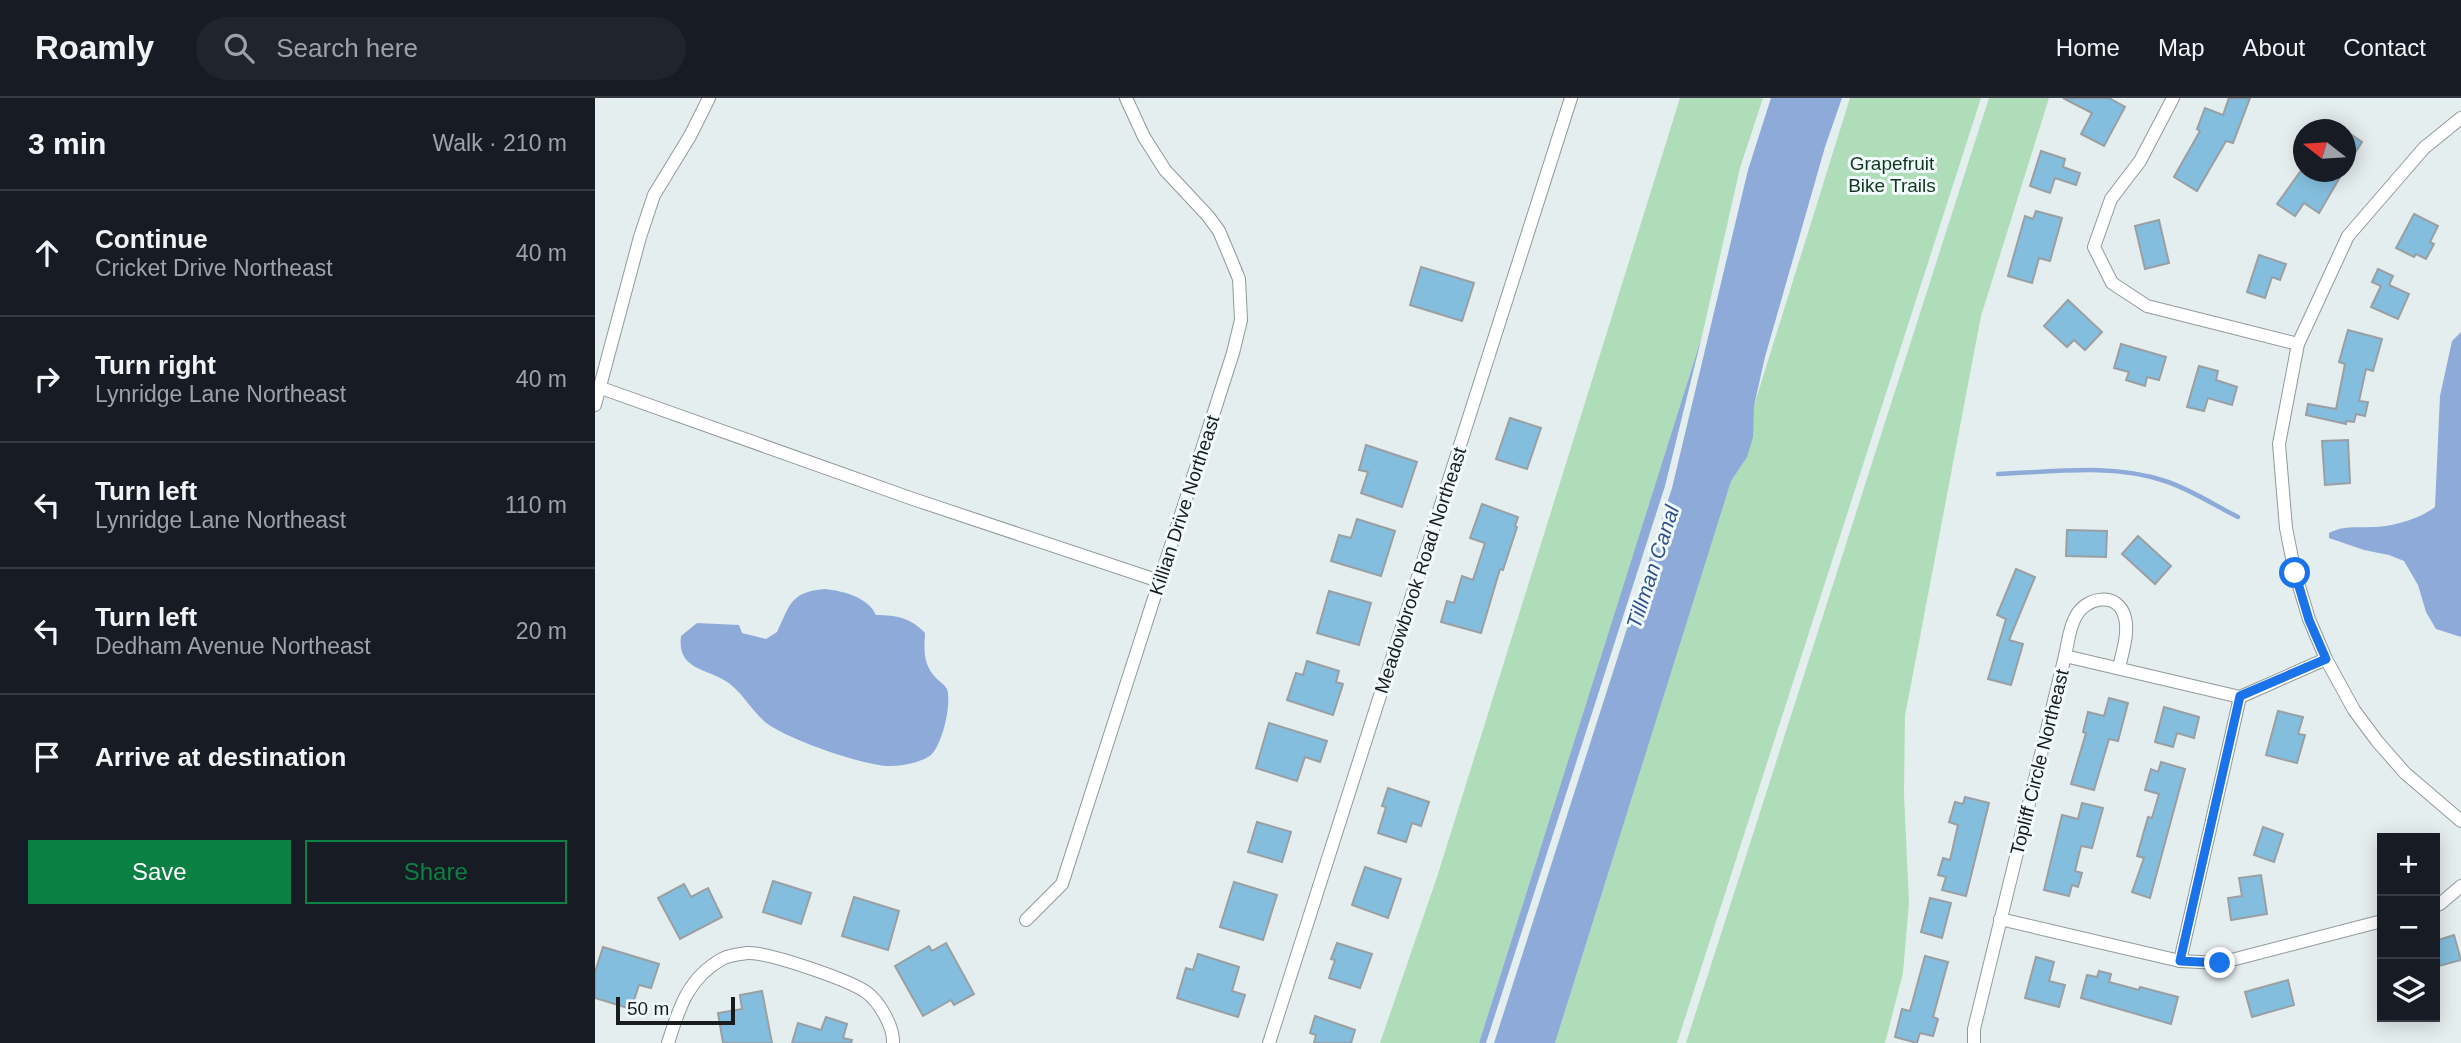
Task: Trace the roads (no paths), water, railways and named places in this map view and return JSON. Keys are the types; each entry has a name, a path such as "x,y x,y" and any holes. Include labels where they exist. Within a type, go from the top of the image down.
{"street":[{"path":"595,405 640,237 654,195 690,136 709,98"},
{"name":"Killian Drive Northeast","path":"1026,920 1062,884 1233,353 1241,320 1239,279 1219,231 1165,170 1144,137 1126,98"},
{"name":"Meadowbrook Road Northeast","path":"1269,1043 1571,98"},
{"path":"2173,98 2140,161 2111,199 2094,247 2112,283 2147,306 2298,344"},
{"path":"2461,118 2424,148 2348,236 2298,344 2279,444 2286,528 2295,573 2309,620 2326,659 2354,710 2377,741 2405,773 2461,821"},
{"path":"601,388 913,499 1159,580"},
{"path":"2066,656 2071,629 2079,611 2093,601 2109,600 2125,615 2125,639 2119,668"},
{"name":"Topliff Circle Northeast","path":"1974,1043 1974,1029 2000,919 2066,656 2240,696"},
{"path":"2180,961 2240,696 2326,659"},
{"path":"2440,904 2461,886"},
{"path":"2000,919 2180,961 2220,963 2377,922"},
{"path":"669,1043 681,1002 701,974 724,957 750,953 850,982 869,993 884,1014 893,1043"}],"water":[{"name":"Tillman Canal","path":"1771,98 1842,98 1825,147 1765,357 1754,406 1753,437 1747,457 1731,481 1555,1043 1494,1043 1672,488 1748,170"},
{"path":"2461,332 2461,637 2436,629 2426,612 2418,585 2404,561 2329,538 2329,533 2345,528 2396,524 2413,519 2435,507 2440,396 2452,341"},
{"path":"1702,336 1665,486 1486,1043 1479,1043"},
{"path":"825,589 861,599 876,615 903,618 925,633 927,662 932,673 946,688 948,696 942,734 931,755 913,763 885,766 853,759 807,743 769,725 730,684 693,666 683,655 681,636 697,623 739,625 742,633 766,639 777,632 789,607 798,597"}],"waterway":[{"path":"1998,474 2104,470 2145,475 2184,488 2238,517"}],"park label":[{"name":"Grapefruit Bike Trails","path":"1892,174"}]}
